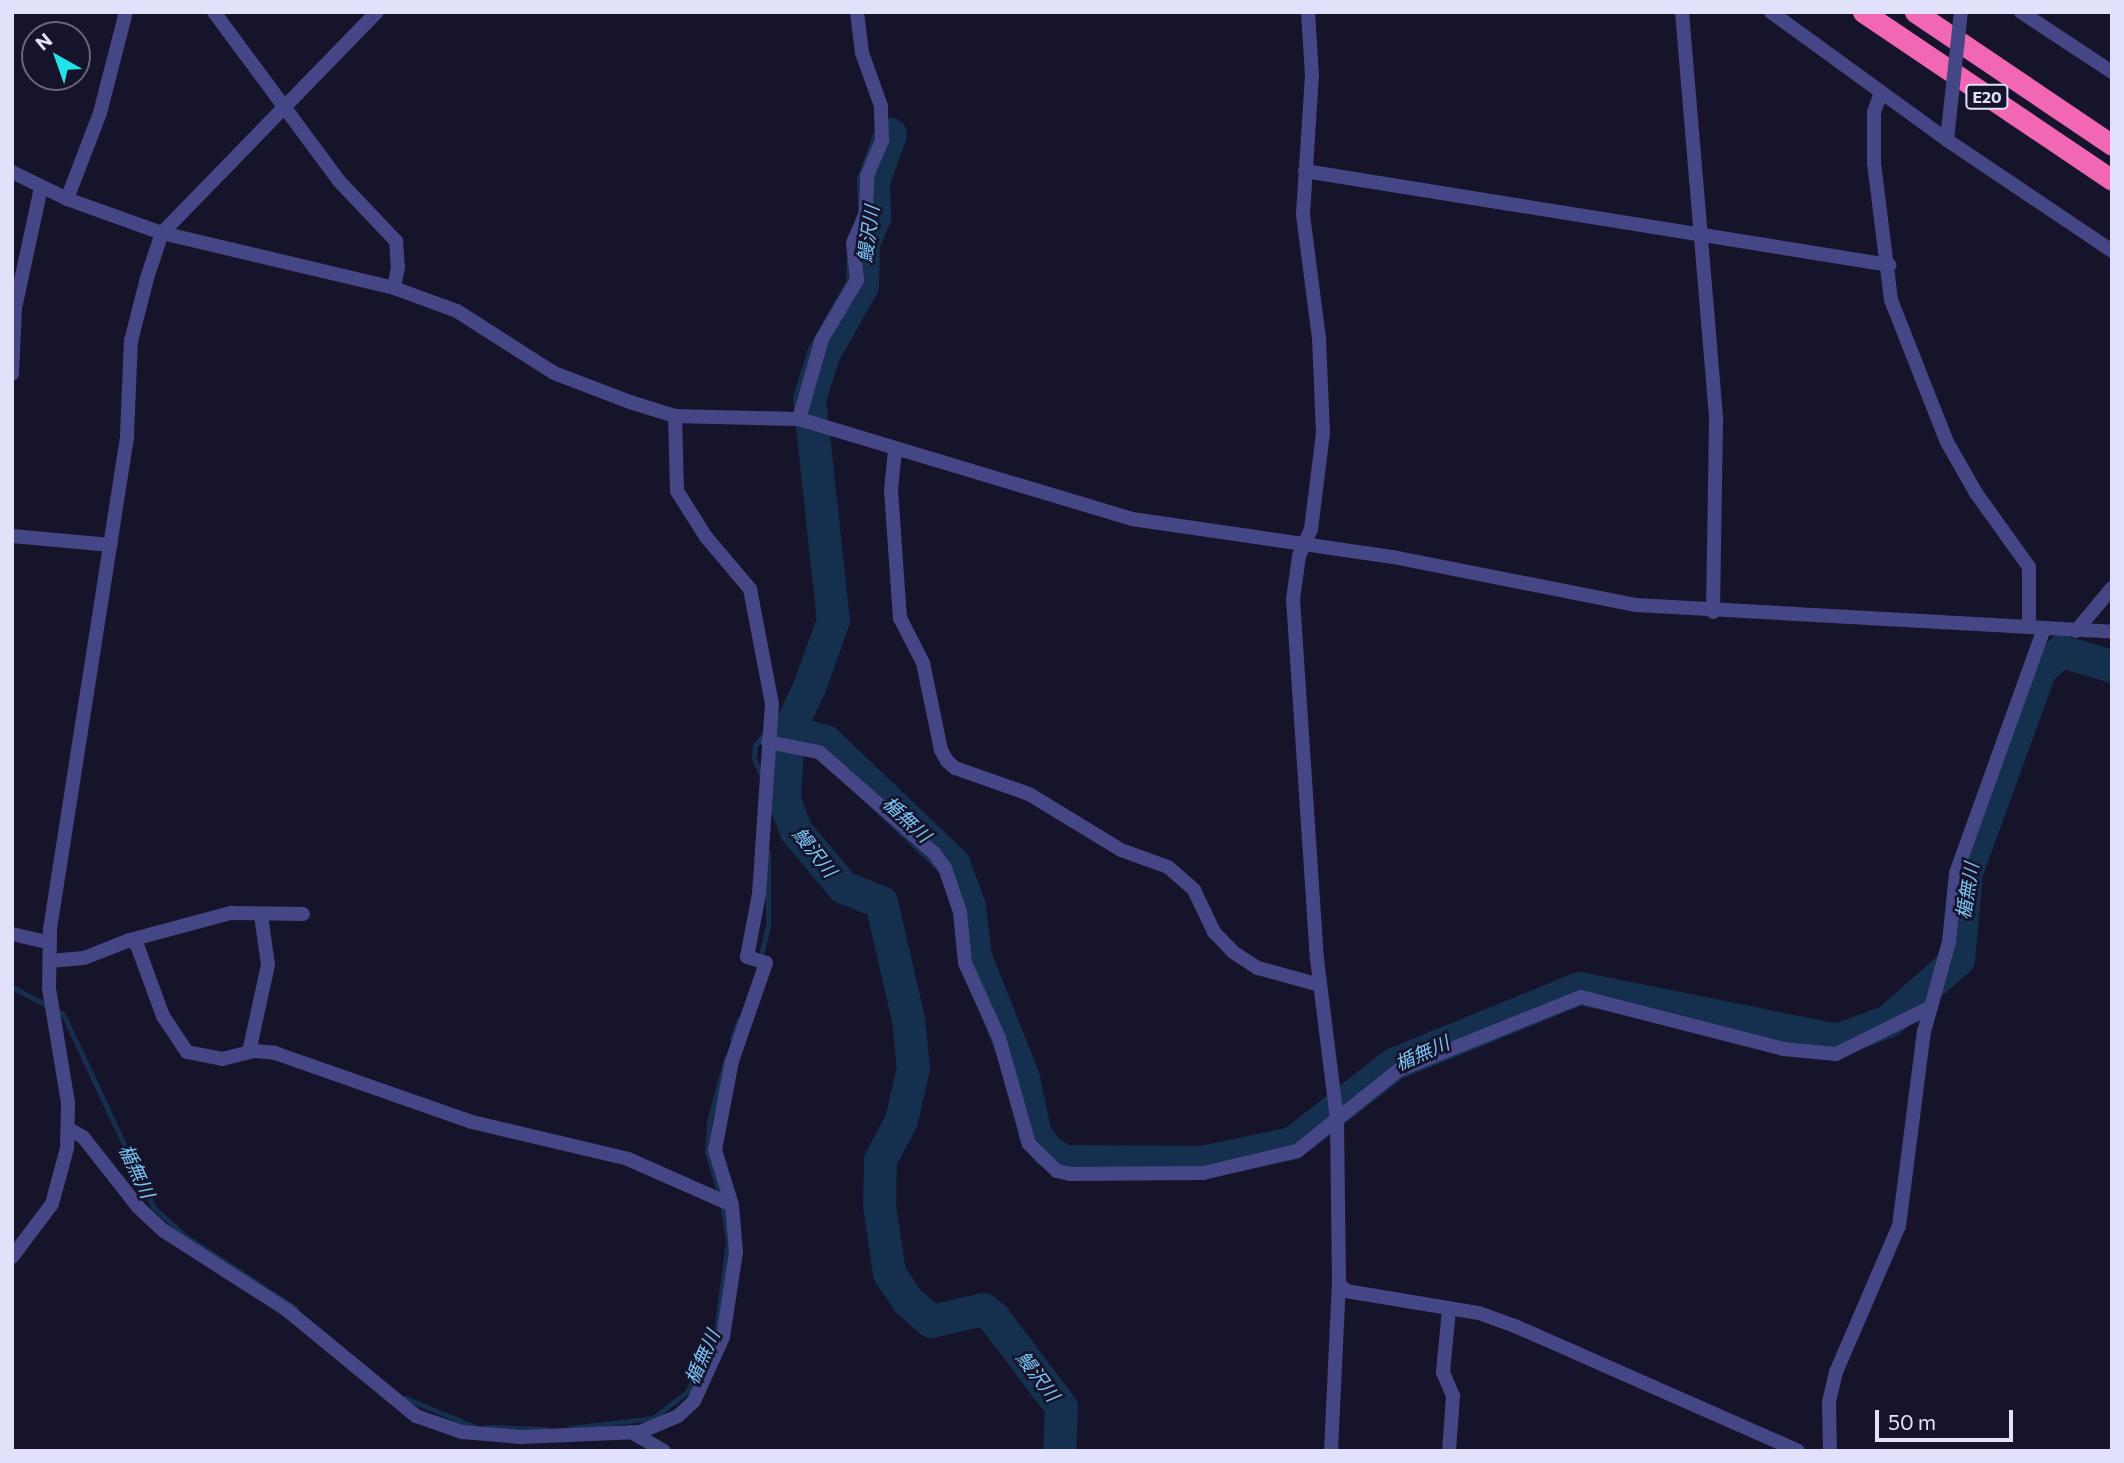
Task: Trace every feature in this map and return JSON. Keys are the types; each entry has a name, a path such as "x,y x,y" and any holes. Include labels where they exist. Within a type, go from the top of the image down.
{"highway":[{"name":"E20","path":"1863,12 2112,180"},
{"name":"E20","path":"1915,12 2112,145"}],"street":[{"path":"67,199 100,113 126,12"},
{"path":"214,12 339,181 396,241 398,267 394,288"},
{"path":"12,1257 52,1204 69,1129 52,1020 50,943 127,435 131,341 162,233 282,106 377,12"},
{"path":"799,419 822,339 858,280 853,243 866,212 867,176 882,140 881,106 862,53 857,12"},
{"path":"1308,12 1312,75 1303,215 1320,338 1323,433 1316,505 1303,544 1293,599 1320,985 1337,1120 1339,1284 1331,1451"},
{"path":"1682,12 1698,235 1716,421 1713,612"},
{"path":"1771,12 1947,140 2112,251"},
{"path":"1947,140 1961,12"},
{"path":"2021,12 2112,72"},
{"path":"1830,1451 1829,1402 1836,1372 1899,1226 1923,1032 1949,942 1956,873 2036,628 2029,567 1976,493 1947,442 1891,300 1889,265 1874,163 1874,112 1881,92"},
{"path":"1305,171 1889,265"},
{"path":"12,172 67,199 162,233 394,288 457,311 554,373 675,416 799,419 1132,519 1303,544 1636,605 1713,612 1914,618 2112,632"},
{"path":"12,374 15,308 41,188"},
{"path":"69,1129 83,1137 138,1207 164,1231 287,1311 416,1416 474,1433 521,1437 631,1432 678,1416 694,1401 723,1337 736,1252 732,1205 715,1150 716,1130 760,961 747,957 759,894 772,704 750,589 706,537 677,491 675,416"},
{"path":"895,450 891,490 900,618 923,663 941,750 947,761 955,768 1029,794 1121,850 1168,867 1194,890 1214,932 1233,952 1258,968 1320,985"},
{"path":"12,536 111,545"},
{"path":"2076,631 2112,588"},
{"path":"770,735 819,752 934,853 945,868 960,912 965,963 999,1038 1029,1143 1058,1171 1203,1172 1297,1151 1399,1070 1581,997 1783,1049 1836,1054 1931,1007"},
{"path":"50,961 84,958 130,940 203,918 231,913 303,914"},
{"path":"249,1052 268,965 261,915"},
{"path":"12,934 50,943"},
{"path":"130,940 137,945 178,1044 201,1056 222,1059 249,1052 275,1053 472,1122 628,1158 732,1205"},
{"path":"1339,1284 1346,1291 1479,1313 1515,1326 1798,1451"},
{"path":"1449,1310 1443,1372 1453,1396 1449,1451"},
{"path":"631,1432 664,1451"}],"waterway":[{"name":"鰻沢川","path":"890,134 873,181 874,217 863,243 862,285 823,354 809,399 833,620 809,687 788,731 784,800 796,831 843,887 881,902 908,1019 913,1068 901,1120 880,1160 879,1205 889,1273 908,1301 931,1321 983,1309 994,1318 1061,1407 1059,1451"},
{"name":"楯無川","path":"788,731 825,741 953,863 969,906 975,956 1023,1078 1035,1135 1047,1150 1063,1161 1201,1162 1292,1143 1393,1064 1579,988 1836,1040 1888,1021 1958,959 1966,872 2040,669 2061,651 2112,666"},
{"name":"楯無川","path":"762,776 754,759 755,746 764,734 788,731"},
{"name":"楯無川","path":"760,960 768,926 768,852"},
{"name":"楯無川","path":"12,987 63,1014 154,1208 184,1235 295,1308"},
{"name":"楯無川","path":"732,1039 739,1019"},
{"name":"楯無川","path":"720,1195 707,1152 709,1122 726,1058"},
{"name":"楯無川","path":"570,1428 653,1418 687,1392 716,1332 728,1241 722,1205"},
{"name":"楯無川","path":"405,1398 473,1426"},
{"name":"楯無川","path":"486,1427 546,1429"}]}
